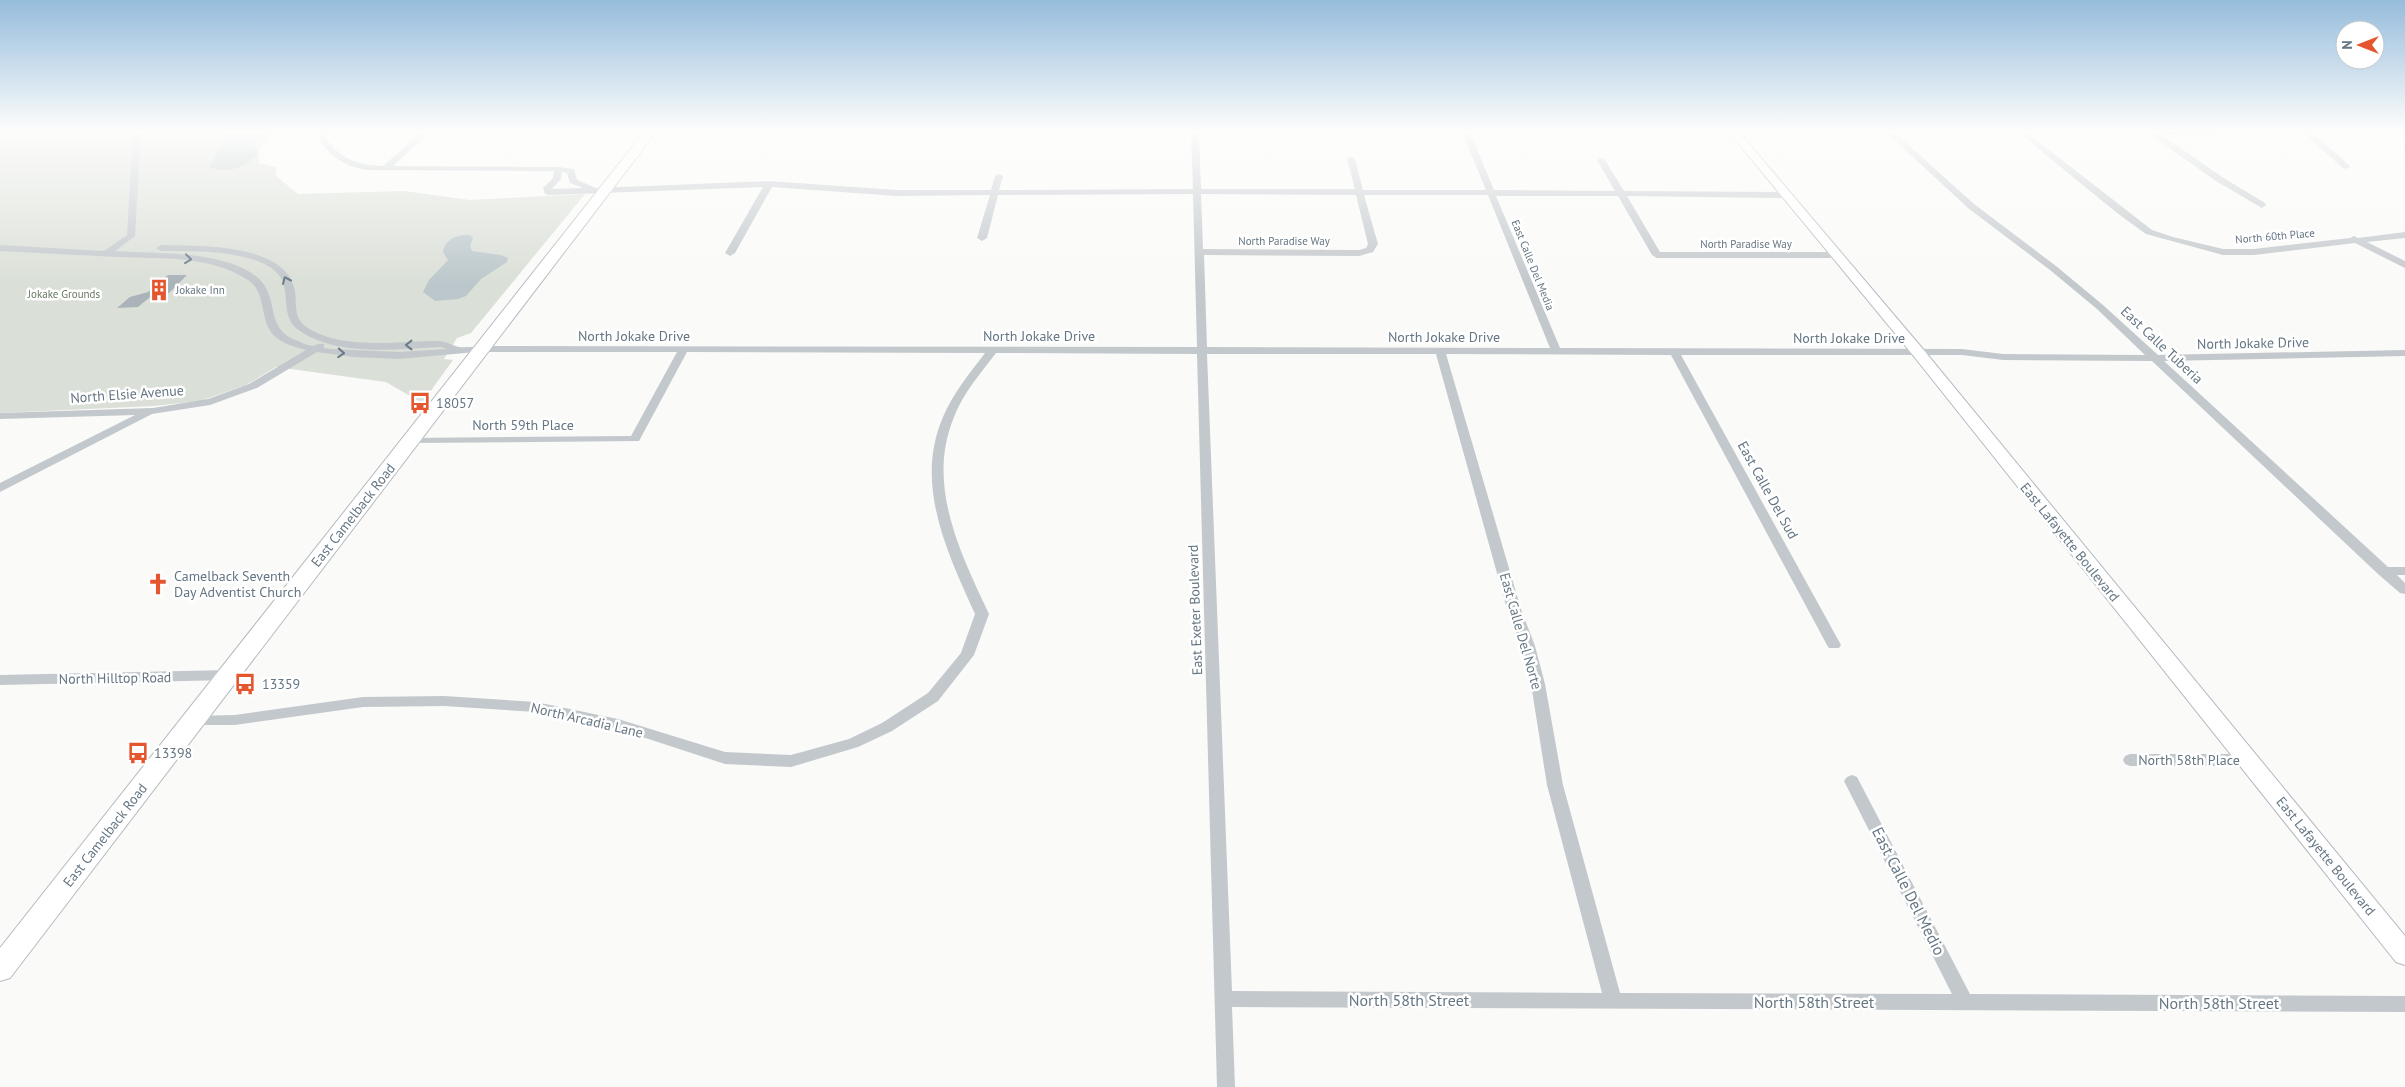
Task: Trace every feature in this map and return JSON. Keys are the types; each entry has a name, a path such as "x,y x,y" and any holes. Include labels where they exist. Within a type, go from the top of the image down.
{"main road":[{"name":"East Camelback Road","path":"0,969 483,349 605,183"}],"street":[{"path":"107,253 131,236 134,183"},
{"path":"553,183 547,188 548,192 769,184 874,192 994,194 1360,192 1785,195"},
{"path":"578,183 599,190"},
{"path":"982,238 997,183"},
{"name":"East Exeter Boulevard","path":"1197,183 1226,1087"},
{"path":"1357,183 1360,192"},
{"name":"East Calle Del Media","path":"1487,183 1556,351"},
{"path":"1614,183 1621,194"},
{"name":"East Lafayette Boulevard","path":"1775,183 1916,352 2405,954"},
{"name":"East Calle Tuberia","path":"1946,183 1971,206 2067,279 2100,307 2405,590"},
{"name":"North 60th Place","path":"2086,183 2149,232 2170,240 2223,252 2254,252 2405,235"},
{"path":"2225,183 2262,205"},
{"path":"730,253 769,184"},
{"name":"North Paradise Way","path":"1198,252 1359,253 1370,250 1373,244 1360,192"},
{"name":"North Paradise Way","path":"1621,194 1657,255 1835,255"},
{"path":"2354,240 2405,265"},
{"path":"0,241 205,250 252,256 280,268 290,286 291,315 302,328 330,340 366,344 442,344 458,349"},
{"path":"0,248 188,258 233,269 251,278 262,288 269,321 281,337 316,349 354,354 434,354 458,349"},
{"path":"2205,248 2208,258"},
{"name":"North Elsie Avenue","path":"0,416 152,411 210,402 253,386 330,340"},
{"name":"North Jokake Drive","path":"458,349 1962,352 2003,357 2154,358 2280,357 2405,353"},
{"name":"North 59th Place","path":"412,440 635,439 683,350"},
{"name":"North Arcadia Lane","path":"193,721 236,720 363,702 444,701 536,707 618,724 724,758 791,761 854,744 887,727 933,697 967,655 982,614 961,568 938,502 936,452 947,417 966,386 993,350"},
{"name":"East Calle Del Norte","path":"1440,350 1514,609 1536,676 1555,786 1613,1001"},
{"name":"East Calle Del Sud","path":"1674,351 1834,645"},
{"path":"0,488 152,411"},
{"path":"2383,571 2405,571"},
{"name":"North Hilltop Road","path":"0,680 229,674"},
{"name":"North 58th Place","path":"2130,760 2248,760"},
{"name":"East Calle Del Medio","path":"1852,781 1965,1002"},
{"name":"North 58th Street","path":"1223,999 2405,1004"}],"green space":[{"name":"Jokake Grounds","path":"0,183 284,183 298,194 404,191 469,200 585,194 471,333 457,338 444,359 453,360 422,403 386,382 276,367 246,385 200,401 154,406 0,413"}],"shaded area":[{"path":"470,235 473,238 470,246 472,251 501,255 508,258 507,262 481,279 466,296 458,299 435,301 423,292 429,280 448,260 443,252 444,247 452,238"}],"building":[{"name":"Jokake Inn","path":"168,275 187,275 169,293 155,293 138,307 117,308 130,297 148,292"}],"place":[{"name":"Jokake Inn","path":"159,290"},
{"name":"18057","path":"420,403"},
{"name":"Camelback Seventh Day Adventist Church","path":"158,584"},
{"name":"13359","path":"245,684"},
{"name":"13398","path":"138,753"}]}
